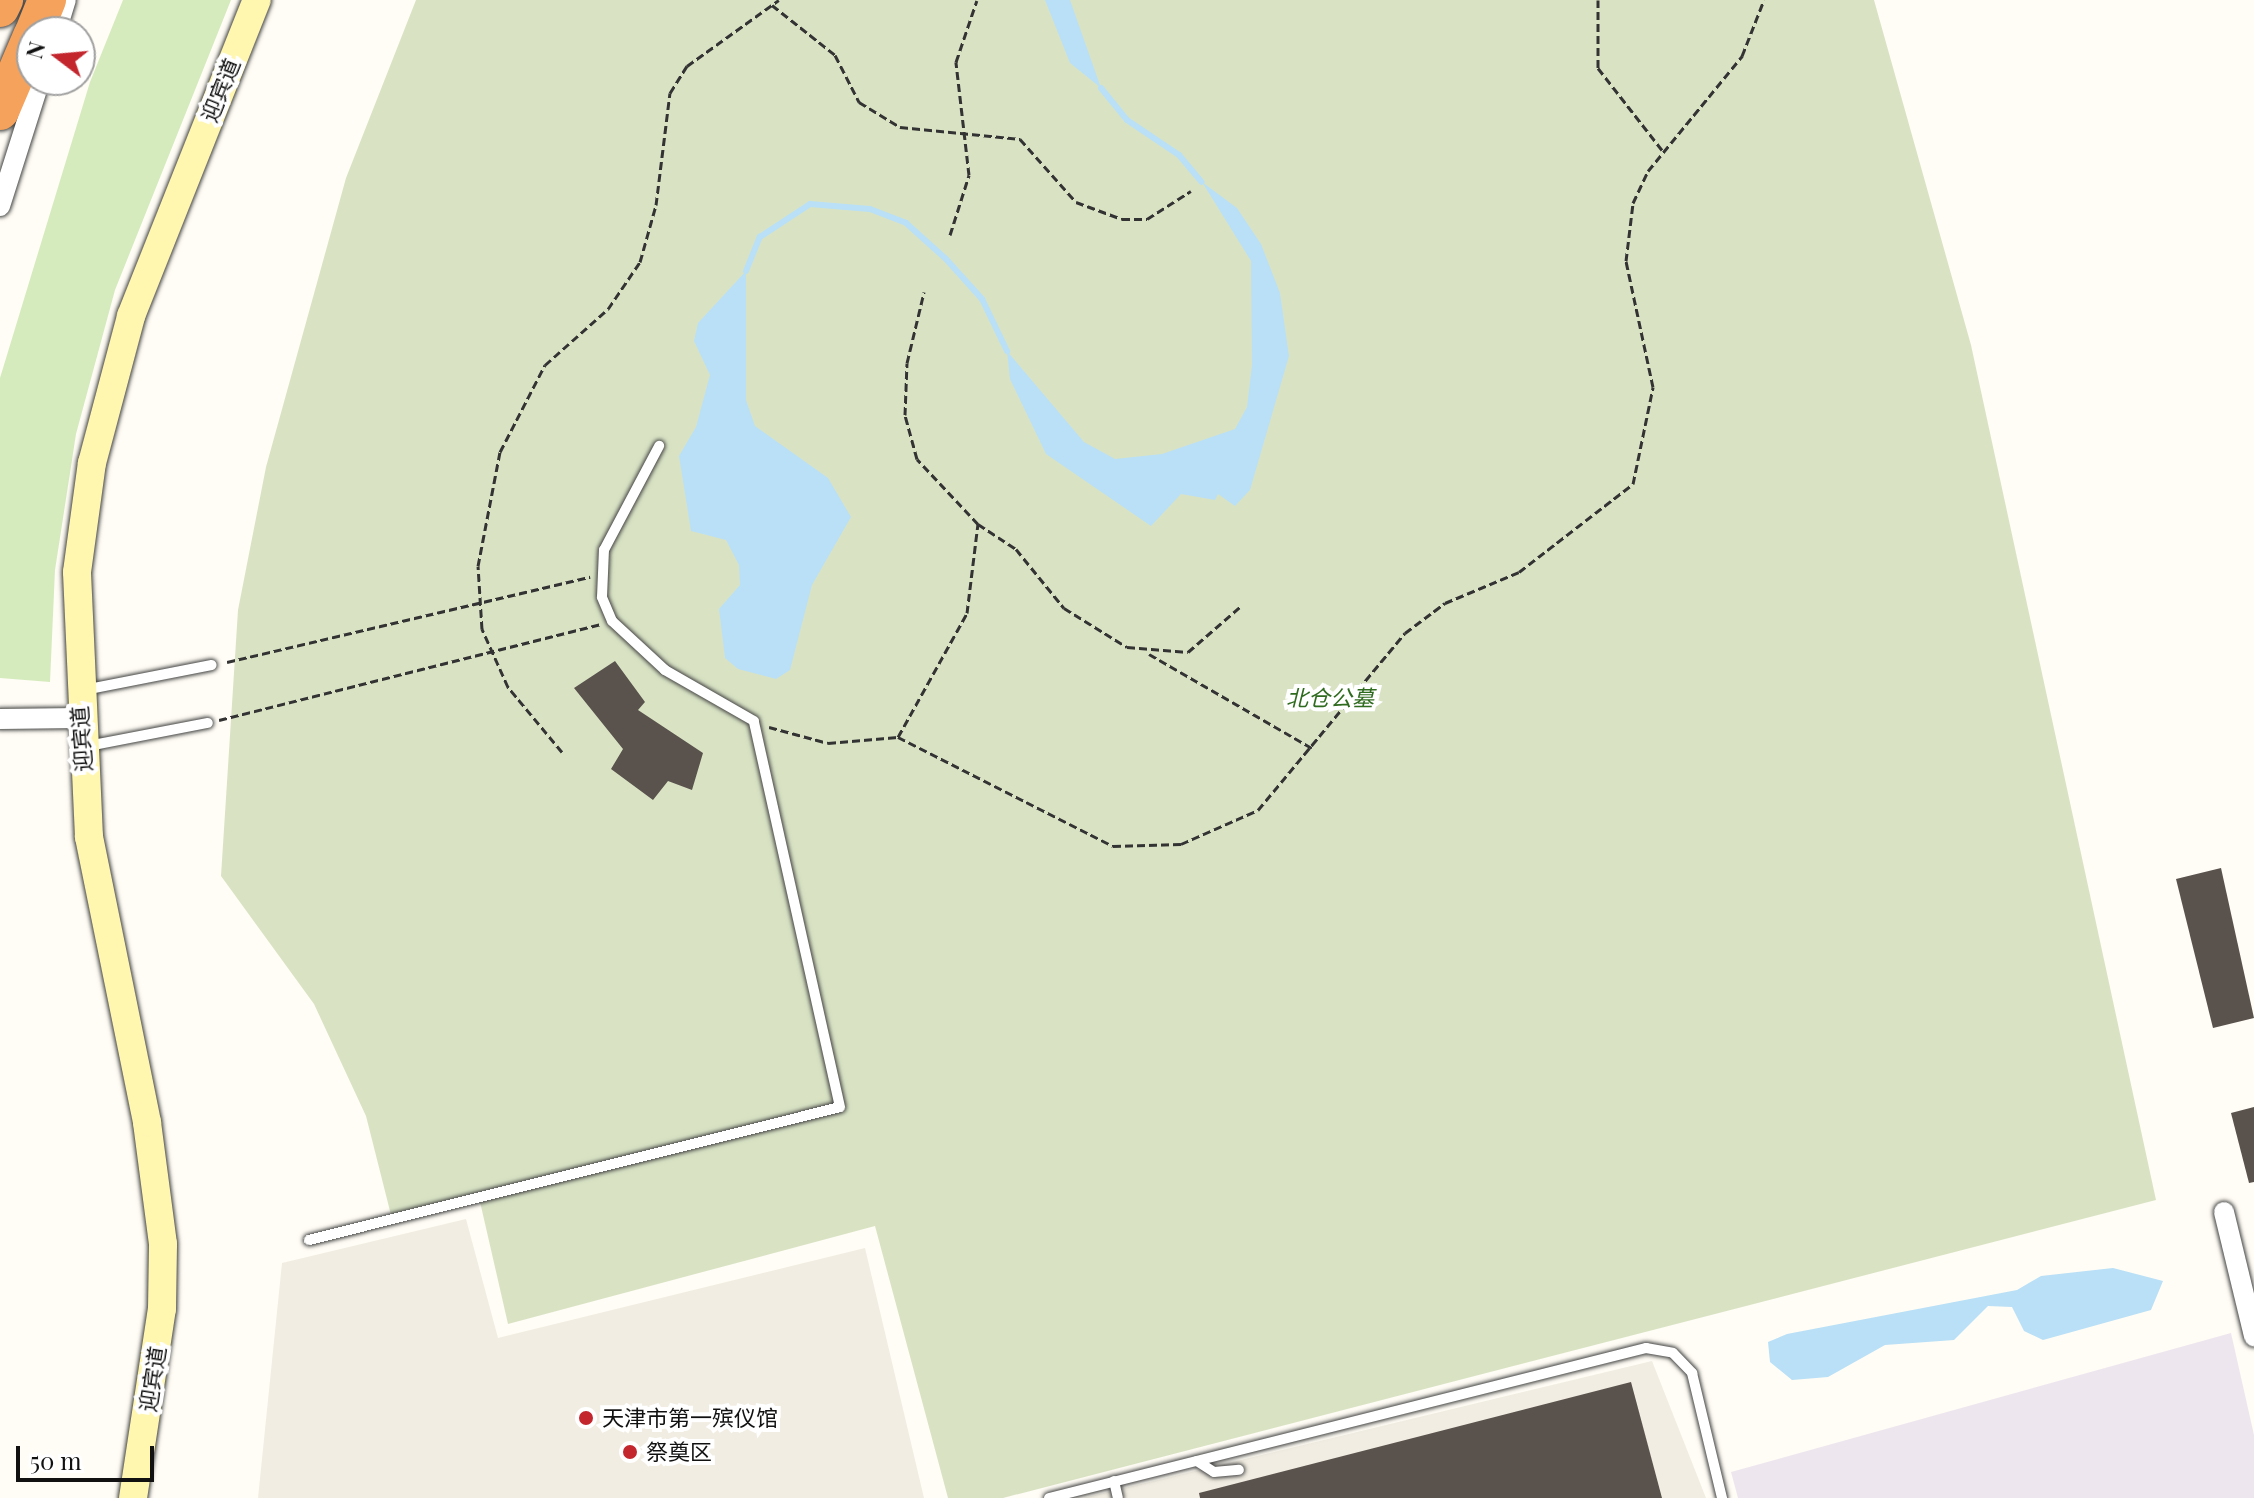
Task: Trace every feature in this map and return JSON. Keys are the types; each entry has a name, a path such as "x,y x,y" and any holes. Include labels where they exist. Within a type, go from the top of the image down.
{"highway":[{"path":"0,8 4,0"},
{"path":"0,111 16,74"}],"street":[{"name":"迎宾道","path":"133,1498 162,1309 163,1244 147,1122 89,837 78,705 79,559 114,374 257,0"},
{"path":"0,206 35,96"},
{"path":"0,719 78,705"},
{"path":"2224,1212 2254,1336"}],"lane":[{"path":"309,1240 840,1107 754,721 675,678 612,621 598,576 612,528 659,446"},
{"path":"78,705 212,665"},
{"path":"82,747 208,723"},
{"path":"1049,1498 1068,1496 1114,1481 1661,1348 1692,1373 1722,1498"},
{"path":"1197,1461 1214,1472 1239,1470"},
{"path":"1114,1481 1118,1498"}],"path":[{"path":"562,752 490,655 477,603 492,487 512,423 545,365 623,291 647,245 670,93 687,66 779,0"},
{"path":"950,235 969,175 956,62 977,0"},
{"path":"1598,0 1598,68 1664,151"},
{"path":"754,721 828,743 898,737 1086,837 1131,849 1181,844 1240,821 1281,789 1367,671 1425,616 1519,572 1633,484 1653,387 1626,261 1633,203 1664,151 1721,87 1764,0"},
{"path":"772,5 835,55 859,102 900,127 1020,139 1076,202 1099,213 1147,219 1191,191"},
{"path":"924,292 903,388 910,439 917,459 978,524 1016,549 1080,621 1146,652 1312,749"},
{"path":"898,737 967,613 978,524"},
{"path":"212,665 598,576"},
{"path":"1146,652 1188,652 1241,606"},
{"path":"208,723 490,655 612,621"}],"shaded area":[{"name":"天津市第一殡仪馆","path":"466,1219 498,1338 865,1248 924,1498 258,1498 282,1263"},
{"path":"2231,1333 2254,1435 2254,1498 1738,1498 1731,1472"},
{"path":"1652,1361 1706,1498 1083,1498"}],"green space":[{"path":"123,0 231,0 115,290 76,434 55,570 50,682 0,678 0,378 86,96 96,96 96,67"},
{"name":"北仓公墓","path":"416,0 1874,0 1971,345 2156,1200 1003,1498 948,1498 875,1226 508,1324 478,1193 391,1215 366,1116 314,1004 221,876 238,610 266,467 346,178"}],"water":[{"path":"1045,0 1070,0 1101,88 1070,63"},
{"path":"1202,182 1237,208 1261,244 1280,293 1289,356 1250,490 1235,506 1218,494 1215,500 1181,494 1151,526 1046,454 1010,379 1007,351 1084,442 1115,459 1162,454 1235,429 1247,407 1252,365 1251,261"},
{"path":"746,271 746,400 755,426 828,478 851,517 812,585 790,670 776,679 738,669 725,658 719,609 740,585 739,565 726,540 691,531 679,456 696,427 710,375 694,341 698,323"},
{"path":"2113,1268 2163,1281 2151,1310 2043,1340 2024,1331 2012,1307 1988,1306 1954,1340 1885,1345 1828,1377 1792,1380 1770,1362 1768,1342 1787,1334 2017,1290 2041,1276"}],"building":[{"path":"615,661 645,702 638,710 703,753 692,790 668,781 653,800 611,769 623,749 574,688"},
{"path":"2221,868 2254,1018 2213,1028 2176,879"},
{"path":"2254,1107 2254,1182 2249,1183 2231,1113"},
{"path":"1631,1382 1662,1498 1200,1498 1199,1493"}],"waterway":[{"path":"1101,88 1127,120 1179,155 1202,182"},
{"path":"746,271 760,237 810,204 870,209 906,223 946,259 982,299 1007,351"}],"place":[{"name":"天津市第一殡仪馆","path":"586,1418"},
{"name":"祭奠区","path":"630,1452"}]}
